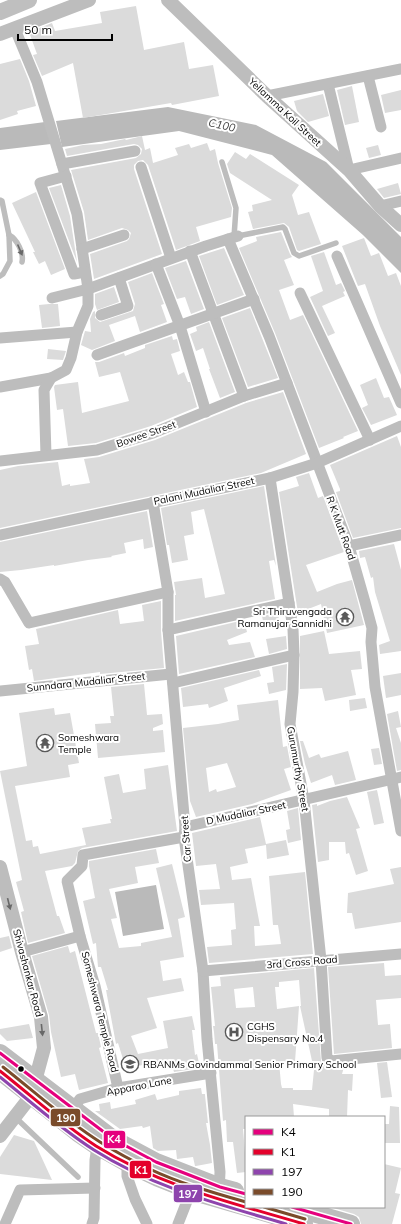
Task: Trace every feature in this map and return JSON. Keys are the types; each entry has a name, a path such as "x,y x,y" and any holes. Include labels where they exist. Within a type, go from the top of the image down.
{"main road":[{"path":"0,12 29,0"},
{"path":"0,1053 78,1133 97,1146 158,1178 191,1190 245,1194"},
{"path":"0,1071 73,1109 113,1139 219,1193 245,1202"},
{"path":"260,1208 304,1224"},
{"path":"295,1208 351,1224"}],"street":[{"path":"0,34 89,0"},
{"name":"Yellamma Koil Street","path":"168,0 267,96 348,170 380,206 401,225"},
{"path":"0,387 51,378 66,370 88,306 88,289 77,214 37,82 15,29"},
{"path":"267,96 401,69"},
{"path":"368,76 381,127"},
{"path":"328,84 348,170 401,158"},
{"path":"62,164 136,151"},
{"path":"141,167 171,258"},
{"path":"66,176 40,184 74,274 85,272"},
{"path":"380,206 401,201"},
{"path":"82,249 124,235"},
{"path":"52,298 88,289 233,237"},
{"name":"R K Mutt Road","path":"233,237 254,299 348,546 372,628 371,642 375,687 396,778 401,831"},
{"path":"190,252 244,396"},
{"path":"337,256 401,403"},
{"path":"156,264 180,326 206,412"},
{"path":"101,315 128,306 119,278"},
{"path":"300,293 370,440"},
{"path":"97,355 254,299"},
{"path":"0,338 78,332"},
{"path":"46,455 44,390 51,378"},
{"name":"Bowee Street","path":"0,461 98,450 153,433 244,396 287,383"},
{"name":"Palani Mudaliar Street","path":"0,535 270,478 317,463 400,429"},
{"name":"Gurumurthy Street","path":"270,478 293,629 293,692 290,724 304,800 321,960 327,1057 328,1060 401,1054"},
{"name":"Car Street","path":"153,502 168,592 168,630 184,832 203,971 207,1039 220,1172 219,1193"},
{"path":"348,546 401,535"},
{"path":"0,579 5,582 29,623 168,592"},
{"path":"168,630 289,603"},
{"name":"Sunndara Mudaliar Street","path":"0,690 172,678 294,654"},
{"name":"D Mudaliar Street","path":"184,832 304,800 396,778"},
{"name":"Someshwara Temple Road","path":"118,1088 95,986 80,936 67,881 82,866 83,855 184,832"},
{"name":"Shivashankar Road","path":"0,867 41,1018 44,1048 33,1088"},
{"path":"22,952 80,936"},
{"name":"3rd Cross Road","path":"203,971 401,954"},
{"name":"Apparao Lane","path":"73,1109 80,1099 118,1088 211,1073"},
{"path":"0,1136 33,1088"},
{"path":"92,1224 97,1146"},
{"path":"127,1163 127,1176 135,1199 147,1224"},
{"path":"5,1224 20,1190 95,1188"},
{"path":"178,1224 191,1190"}],"lane":[{"path":"222,162 236,208 233,237 282,227 285,229 294,253 299,256 336,244"},
{"path":"0,200 2,201 12,236 22,254 22,262"},
{"path":"0,276 3,274 10,261 12,236"},
{"path":"14,1117 78,1177"}],"water":[{"name":"C100","path":"168,107 256,125 326,162 401,237 401,273 363,235 272,155 179,131 62,147 56,121"},
{"path":"45,122 51,144 0,150 0,128"},
{"path":"156,885 164,929 123,936 115,892"}],"building":[{"path":"136,6 144,50 184,42 189,69 213,65 219,96 172,105 171,103 83,118 73,63 42,76 33,55 37,54 29,32 52,23 55,31 102,23 100,12"},
{"path":"20,59 29,81 36,106 17,111 18,114 0,120 0,64"},
{"path":"352,86 359,122 345,125 337,90"},
{"path":"401,90 401,110 385,113 381,95"},
{"path":"323,94 329,116 308,122 297,111 294,101"},
{"path":"142,136 145,150 150,148 153,163 178,155 175,148 189,144 191,148 207,143 210,151 215,149 232,208 231,217 196,227 200,241 176,250 148,165 143,160 138,161 134,165 134,169 162,254 94,279 90,254 127,241 131,233 122,228 88,240 84,212 71,170 136,158 141,154 142,149 138,145 134,144 67,156 65,149 83,145 126,140"},
{"path":"378,145 381,155 369,158 366,148"},
{"path":"235,152 246,159 250,154 299,185 292,195 298,215 309,212 321,244 299,251 297,250 289,227 284,223 253,229 248,212 253,211 252,205 272,200 230,173 227,164"},
{"path":"398,183 401,194 384,198 377,189"},
{"path":"61,185 70,216 77,262 49,188"},
{"path":"36,192 65,269 51,275 45,261 39,264 12,203"},
{"path":"281,232 292,257 284,260 294,285 279,290 290,320 303,315 358,431 319,448 275,333 239,248 257,241 256,237"},
{"path":"364,238 371,256 379,253 388,276 396,273 401,286 401,375 380,326 365,284 358,286 342,246"},
{"path":"224,248 244,295 217,305 199,256"},
{"path":"324,252 336,285 341,283 345,291 343,292 345,296 322,306 335,333 328,336 310,297 323,291 311,256"},
{"path":"186,261 204,309 191,314 185,297 177,299 165,268"},
{"path":"152,273 164,304 161,305 167,322 140,332 135,316 109,325 115,341 92,350 81,345 85,331 91,332 90,319 93,312 95,311 95,318 100,322 133,311 135,304 128,282"},
{"path":"114,287 119,302 97,310 95,304 95,294"},
{"path":"58,304 60,326 42,328 39,305"},
{"path":"250,308 278,378 248,387 222,318"},
{"path":"209,322 235,392 220,398 203,348 196,351 190,334 197,331 196,327"},
{"path":"172,336 173,340 177,339 180,351 171,354 178,375 184,372 188,382 190,382 197,407 151,426 96,443 68,446 63,409 57,410 55,385 78,382 82,413 129,401 120,372 99,377 95,362 124,353 125,356 145,348 145,345"},
{"path":"48,349 66,351 63,360 47,359"},
{"path":"376,378 384,398 389,397 397,415 371,425 362,408 368,405 360,385"},
{"path":"283,392 306,454 261,473 0,528 0,470 18,466 58,462 62,486 90,483 84,459 99,457 155,440 246,403"},
{"path":"397,436 401,447 401,528 353,538 336,492 340,491 340,489 330,465"},
{"path":"309,473 318,498 323,496 344,552 306,565 317,592 352,580 364,625 327,633 321,604 298,613 279,492 299,486 296,477"},
{"path":"264,486 276,566 274,560 269,561 275,599 175,621 176,595 174,582 202,578 205,598 225,594 204,509 191,512 194,534 184,536 188,560 172,563 169,545 167,545 161,508"},
{"path":"147,511 153,547 144,549 143,539 124,543 126,553 111,556 112,557 54,566 0,572 0,542"},
{"path":"394,544 401,570 401,651 380,654 379,645 390,641 375,592 373,577 371,578 365,557 360,558 359,551"},
{"path":"161,601 161,631 164,668 100,674 100,672 34,681 32,669 29,670 25,646 39,644 36,629 118,610 120,624 144,621 142,605"},
{"path":"278,613 279,620 264,626 262,616"},
{"path":"244,620 247,632 227,640 229,645 250,642 255,657 179,674 176,636"},
{"path":"324,631 329,654 360,651 362,669 351,670 356,695 325,701 322,688 300,689 300,636"},
{"path":"286,636 287,649 269,654 266,639"},
{"path":"287,664 286,690 269,694 267,683 274,682 272,667"},
{"path":"259,670 261,676 224,688 228,701 209,708 208,704 183,707 181,688"},
{"path":"401,673 401,695 386,698 383,676"},
{"path":"144,684 147,715 162,714 163,724 153,728 153,731 163,730 165,752 98,758 95,724 111,723 110,716 114,716 111,687"},
{"path":"365,698 367,708 350,711 349,700"},
{"path":"278,700 283,747 287,746 291,767 284,769 291,790 252,804 196,817 190,801 183,728 239,720 237,705","holes":["227,763 236,787 217,792 216,789 209,792 206,768"]},
{"path":"54,708 55,715 70,713 79,763 68,765 70,777 15,786 26,841 32,840 33,847 38,846 40,854 86,845 82,828 111,823 110,819 112,819 104,777 119,774 123,793 146,789 144,769 168,765 177,831 82,848 78,851 75,863 72,866 45,871 57,916 59,916 65,933 28,943 21,912 24,911 16,882 22,880 0,771 27,766 19,713"},
{"path":"398,711 401,727 396,728 401,743 401,770 397,771 387,714"},
{"path":"300,741 303,741 309,758 319,754 321,758 348,751 356,780 335,785 332,775 311,783"},
{"path":"379,748 382,764 374,765 371,749"},
{"path":"377,790 384,823 374,825 367,792"},
{"path":"347,797 360,828 356,829 368,871 356,875 349,853 346,854 345,842 329,842 329,860 318,862 312,805 317,804 317,806"},
{"path":"298,808 301,840 288,843 286,830 290,829 287,811"},
{"path":"260,817 266,844 286,840 289,855 267,859 266,845 245,849 248,863 230,867 232,880 251,878 260,926 254,926 255,946 281,944 278,925 273,925 269,876 305,872 313,954 209,963 207,947 232,945 231,930 236,929 234,903 201,905 199,890 220,889 216,864 196,866 192,833"},
{"path":"156,849 159,863 135,867 138,883 109,889 117,918 111,919 119,948 141,946 141,943 172,937 156,868 172,864 185,917 178,919 184,957 160,961 163,981 181,978 184,991 147,998 157,1028 131,1036 138,1054 168,1048 163,1021 192,1016 195,1030 192,1030 195,1055 197,1054 200,1068 174,1072 170,1059 138,1066 139,1068 127,1072 118,1043 116,1044 106,990 108,990 101,967 98,967 96,943 93,944 83,901 95,898 89,861"},
{"path":"401,867 401,922 355,929 352,913 347,913 348,893 394,884 390,869"},
{"path":"9,936 12,948 0,952 0,938"},
{"path":"68,946 70,953 75,951 96,1033 98,1033 101,1047 99,1048 108,1083 79,1090 75,1074 61,1077 51,1032 49,1015 32,956"},
{"path":"384,963 385,976 401,975 401,998 376,1000 378,1025 390,1024 392,1048 334,1054 328,967"},
{"path":"314,968 321,1061 327,1067 344,1067 342,1074 353,1074 352,1091 348,1090 347,1116 329,1116 329,1109 293,1104 294,1116 245,1116 245,1129 243,1129 245,1172 237,1173 233,1142 227,1142 226,1120 223,1121 217,1044 215,1044 213,1026 215,1026 211,987 221,986 220,977","holes":["299,980 301,1006 314,1070 312,1090 293,1090 293,1088 282,1088 279,1062 295,1062 299,1006 277,1009 275,987 279,987 279,982","253,987 255,1007 236,1008 234,989"]},
{"path":"29,1024 33,1038 7,1041 0,1034 0,1029"},
{"path":"387,1062 392,1097 381,1098 377,1063"},
{"path":"201,1088 202,1094 205,1094 208,1123 206,1123 212,1163 195,1166 193,1157 177,1159 176,1150 158,1151 153,1148 150,1126 143,1128 142,1126 120,1129 95,1111 100,1111 99,1104 110,1102 111,1109 136,1104 135,1100 155,1094 157,1100 179,1095 179,1091"},
{"path":"390,1106 399,1107 400,1143 385,1143 385,1124 389,1124"},
{"path":"14,1135 34,1141 52,1180 0,1174 0,1157"},
{"path":"385,1164 401,1168 395,1193 400,1194 392,1224 361,1224 359,1217 333,1208 385,1208"}],"transit line":[{"name":"K4","path":"0,1053 113,1139 156,1162 220,1187 245,1194"},
{"name":"190","path":"3,1067 75,1125 122,1155 145,1167 181,1182 245,1202"},
{"name":"K1","path":"0,1071 71,1129 120,1160 171,1183 245,1207"},
{"name":"197","path":"0,1077 46,1115 94,1150 140,1175 187,1194 286,1224"},
{"name":"K1","path":"248,1208 304,1224"},
{"name":"190","path":"267,1208 305,1219"},
{"name":"K4","path":"295,1208 351,1224"}],"place":[{"name":"Sri Thiruvengada Ramanujar Sannidhi","path":"345,617"},
{"name":"Someshwara Temple","path":"45,743"},
{"name":"CGHS Dispensary No.4","path":"234,1032"},
{"name":"RBANMs Govindammal Senior Primary School","path":"130,1064"}]}
